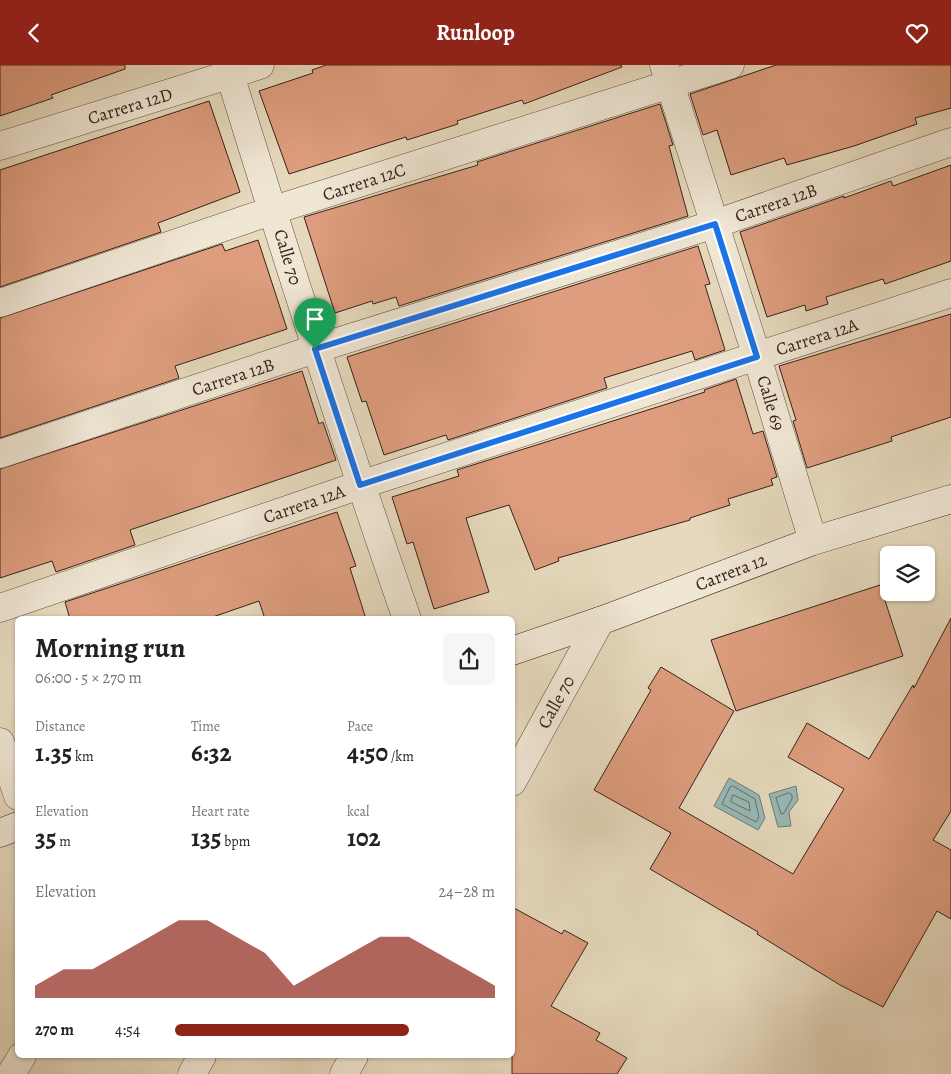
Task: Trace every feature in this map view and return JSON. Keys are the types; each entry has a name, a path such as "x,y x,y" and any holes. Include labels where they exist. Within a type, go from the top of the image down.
{"street":[{"name":"Carrera 12D","path":"0,146 228,70 260,65"},
{"name":"Carrera 12C","path":"0,303 667,75 730,65"},
{"name":"Calle 70","path":"228,70 274,210 315,349 406,616"},
{"name":"Calle 69","path":"667,75 757,357 812,541"},
{"name":"Carrera 12B","path":"0,454 315,349 715,224 951,142"},
{"name":"Carrera 12A","path":"0,608 360,485 951,293"},
{"name":"Carrera 12","path":"515,650 600,621 812,541 951,499"},
{"name":"Calle 70","path":"515,777 600,621"},
{"path":"0,742 15,787"},
{"path":"0,833 15,827"},
{"path":"12,1074 21,1058"},
{"path":"192,1074 201,1058"},
{"path":"344,1074 353,1058"}],"water":[{"path":"729,778 759,795 765,818 758,830 714,806"},
{"path":"796,786 798,800 789,812 791,826 778,827 769,794"}],"building":[{"path":"0,65 125,65 125,69 51,95 53,98 0,116"},
{"path":"326,65 621,65 622,67 524,104 522,100 457,121 458,124 407,140 406,137 289,174 259,91 313,73 312,70"},
{"path":"776,65 951,65 951,108 915,118 917,124 854,146 787,165 784,158 731,175 717,130 703,135 690,94"},
{"path":"209,101 240,192 158,223 161,232 0,287 0,170"},
{"path":"660,104 673,145 669,146 688,216 399,306 396,297 373,304 372,301 335,313 304,217 478,165 477,162"},
{"path":"951,165 951,261 885,284 883,279 826,297 828,304 806,311 805,305 767,317 740,232 891,181 893,186"},
{"path":"258,240 287,329 175,366 179,378 0,438 0,318 222,244 225,251"},
{"path":"698,246 710,284 705,285 725,350 695,360 692,351 604,378 607,388 448,440 446,435 384,455 366,401 362,402 347,357"},
{"path":"951,314 951,417 891,437 892,441 807,468 793,421 796,420 779,366"},
{"path":"302,371 319,424 323,422 336,460 130,530 135,545 56,572 52,561 0,578 0,469"},
{"path":"736,379 753,434 763,431 777,477 771,479 773,485 728,499 730,505 690,518 690,520 558,558 559,561 535,570 509,505 466,518 489,592 434,609 413,542 407,544 392,497 459,476 457,470 705,392 704,390"},
{"path":"337,512 356,566 350,568 365,616 264,616 259,601 216,616 69,616 65,602"},
{"path":"880,585 880,601 885,601 903,656 736,711 711,640"},
{"path":"951,618 951,811 933,840 951,850 951,919 937,911 883,1007 840,985 757,934 758,932 650,869 671,833 594,790 651,690 648,688 661,667 734,711 679,808 793,874 844,789 788,757 807,723 869,759 913,685 914,688"},
{"path":"515,909 562,934 564,930 588,943 551,1006 600,1033 596,1040 627,1058 617,1074 512,1074 512,1058 515,1058"}],"route":[{"path":"715,224 757,357 360,485 315,349 715,224"}]}
